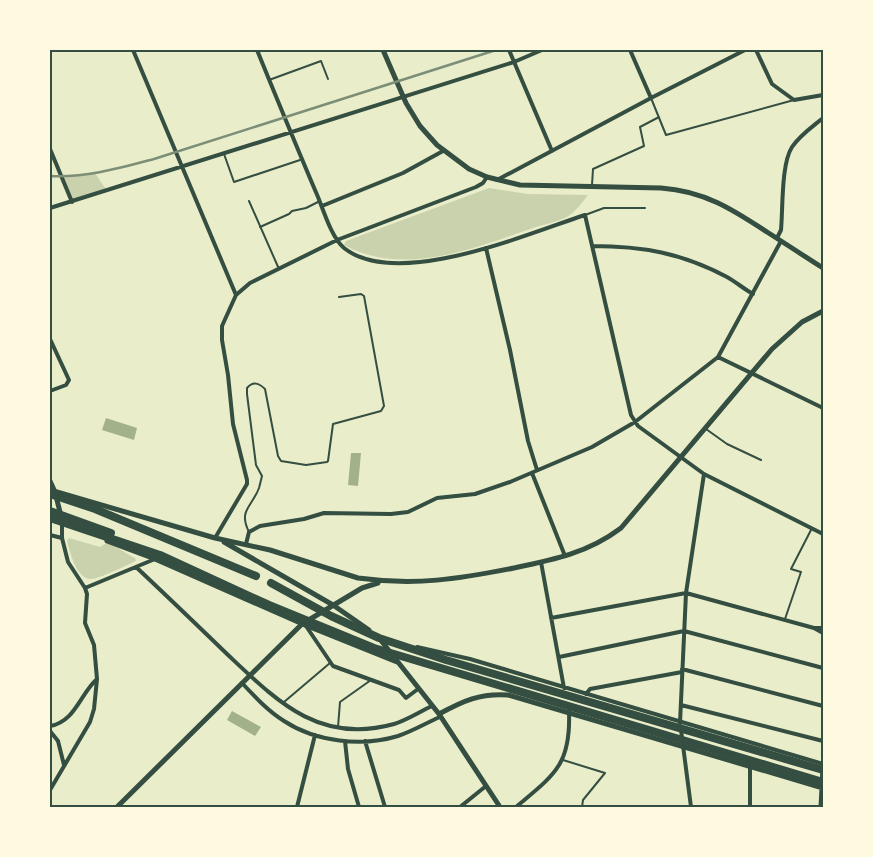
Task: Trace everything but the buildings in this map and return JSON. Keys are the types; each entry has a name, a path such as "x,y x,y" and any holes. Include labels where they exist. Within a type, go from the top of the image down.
{"highway":[{"path":"51,494 95,509 256,576"},
{"path":"50,511 106,531 139,548"},
{"path":"50,519 160,555 286,612 374,648 823,786"},
{"path":"271,584 349,625 387,641 823,770"}],"street":[{"path":"133,50 236,295"},
{"path":"384,50 403,96 420,126 443,151 469,169 487,177 524,186 672,189 703,196 732,209 823,268"},
{"path":"509,50 552,151"},
{"path":"50,208 514,62 542,50"},
{"path":"630,50 651,98"},
{"path":"497,180 745,50"},
{"path":"756,50 772,84 794,100 823,95"},
{"path":"257,51 322,206 337,240 343,247 364,258 380,261 400,263 445,259 486,248 584,215 631,415 635,422 704,474 823,534"},
{"path":"246,544 249,532 260,526 304,519 324,513 391,514 408,512 437,498 475,494 532,473 592,447 635,422 718,357 753,294 779,240 786,160 797,140 823,118"},
{"path":"50,149 72,202"},
{"path":"322,206 403,173 443,151"},
{"path":"217,539 247,484 233,424 222,340 222,326 236,295 250,283 337,240 476,187 483,183 487,177"},
{"path":"592,246 634,247 661,251 684,258 728,278 753,294"},
{"path":"486,248 536,470"},
{"path":"51,494 217,539 270,550 358,578 386,581 433,582 455,580 542,562 566,556 594,545 621,528 783,338 802,322 823,311"},
{"path":"50,339 69,380 66,385 50,391"},
{"path":"718,357 823,408"},
{"path":"532,473 566,556"},
{"path":"690,807 680,722 682,670 686,593 704,474"},
{"path":"50,481 51,494 61,509 62,538 68,562 87,594 85,623 94,645 97,679 94,709 90,722 50,790"},
{"path":"50,519 155,559 303,624 397,662"},
{"path":"50,535 62,538"},
{"path":"217,539 333,605 377,636 439,715 500,807"},
{"path":"85,588 155,559"},
{"path":"516,807 551,778 563,760 570,737 569,712 542,562"},
{"path":"136,567 249,675 282,703 314,722 360,729 393,724 432,706"},
{"path":"117,807 249,675 303,624 368,586 386,581"},
{"path":"551,618 686,593 814,628 823,633"},
{"path":"303,624 333,666 399,690 406,698 418,690"},
{"path":"814,628 823,628"},
{"path":"559,657 684,631 823,668"},
{"path":"377,636 470,659 823,765 821,807"},
{"path":"586,694 590,688 682,670 823,706"},
{"path":"50,726 59,725 70,716 92,683 97,679"},
{"path":"242,683 265,706 297,729 345,741 365,741 398,736 413,730 463,701 490,694 508,695 823,786"},
{"path":"681,705 823,741"},
{"path":"50,731 58,741 64,765"},
{"path":"296,807 315,735"},
{"path":"345,741 348,769 359,807"},
{"path":"365,741 385,807"},
{"path":"750,766 750,807"},
{"path":"460,807 486,786"}],"lane":[{"path":"257,51 264,50"},
{"path":"269,80 321,61 328,79"},
{"path":"651,98 666,135 794,100"},
{"path":"592,187 593,169 644,146 640,127 659,117"},
{"path":"224,154 234,182 302,160"},
{"path":"250,201 279,269"},
{"path":"260,227 292,211 306,208 320,201"},
{"path":"584,215 604,208 645,208"},
{"path":"249,532 244,515 259,488 262,476 256,465 247,394 247,388 250,384 254,383 265,389 278,456 281,461 306,465 327,462 333,424 381,411 384,406 364,296 362,294 339,297"},
{"path":"706,429 728,444 761,460"},
{"path":"784,620 801,572 791,569 812,528"},
{"path":"282,703 330,663"},
{"path":"338,727 340,702 371,680"},
{"path":"563,760 605,773 583,800 582,807"}],"shaded area":[{"path":"95,173 107,191 72,202 62,177"},
{"path":"489,188 528,194 588,195 573,213 562,219 462,251 438,256 390,259 367,254 344,245 346,241"},
{"path":"106,418 137,428 134,440 102,430"},
{"path":"351,453 361,453 358,486 348,485"},
{"path":"69,538 100,547 106,543 110,544 135,558 136,561 100,577 86,578 81,575 74,564 67,541"},
{"path":"232,711 261,727 255,736 227,720"}],"railway":[{"path":"50,176 89,174 154,159 496,50"}]}
